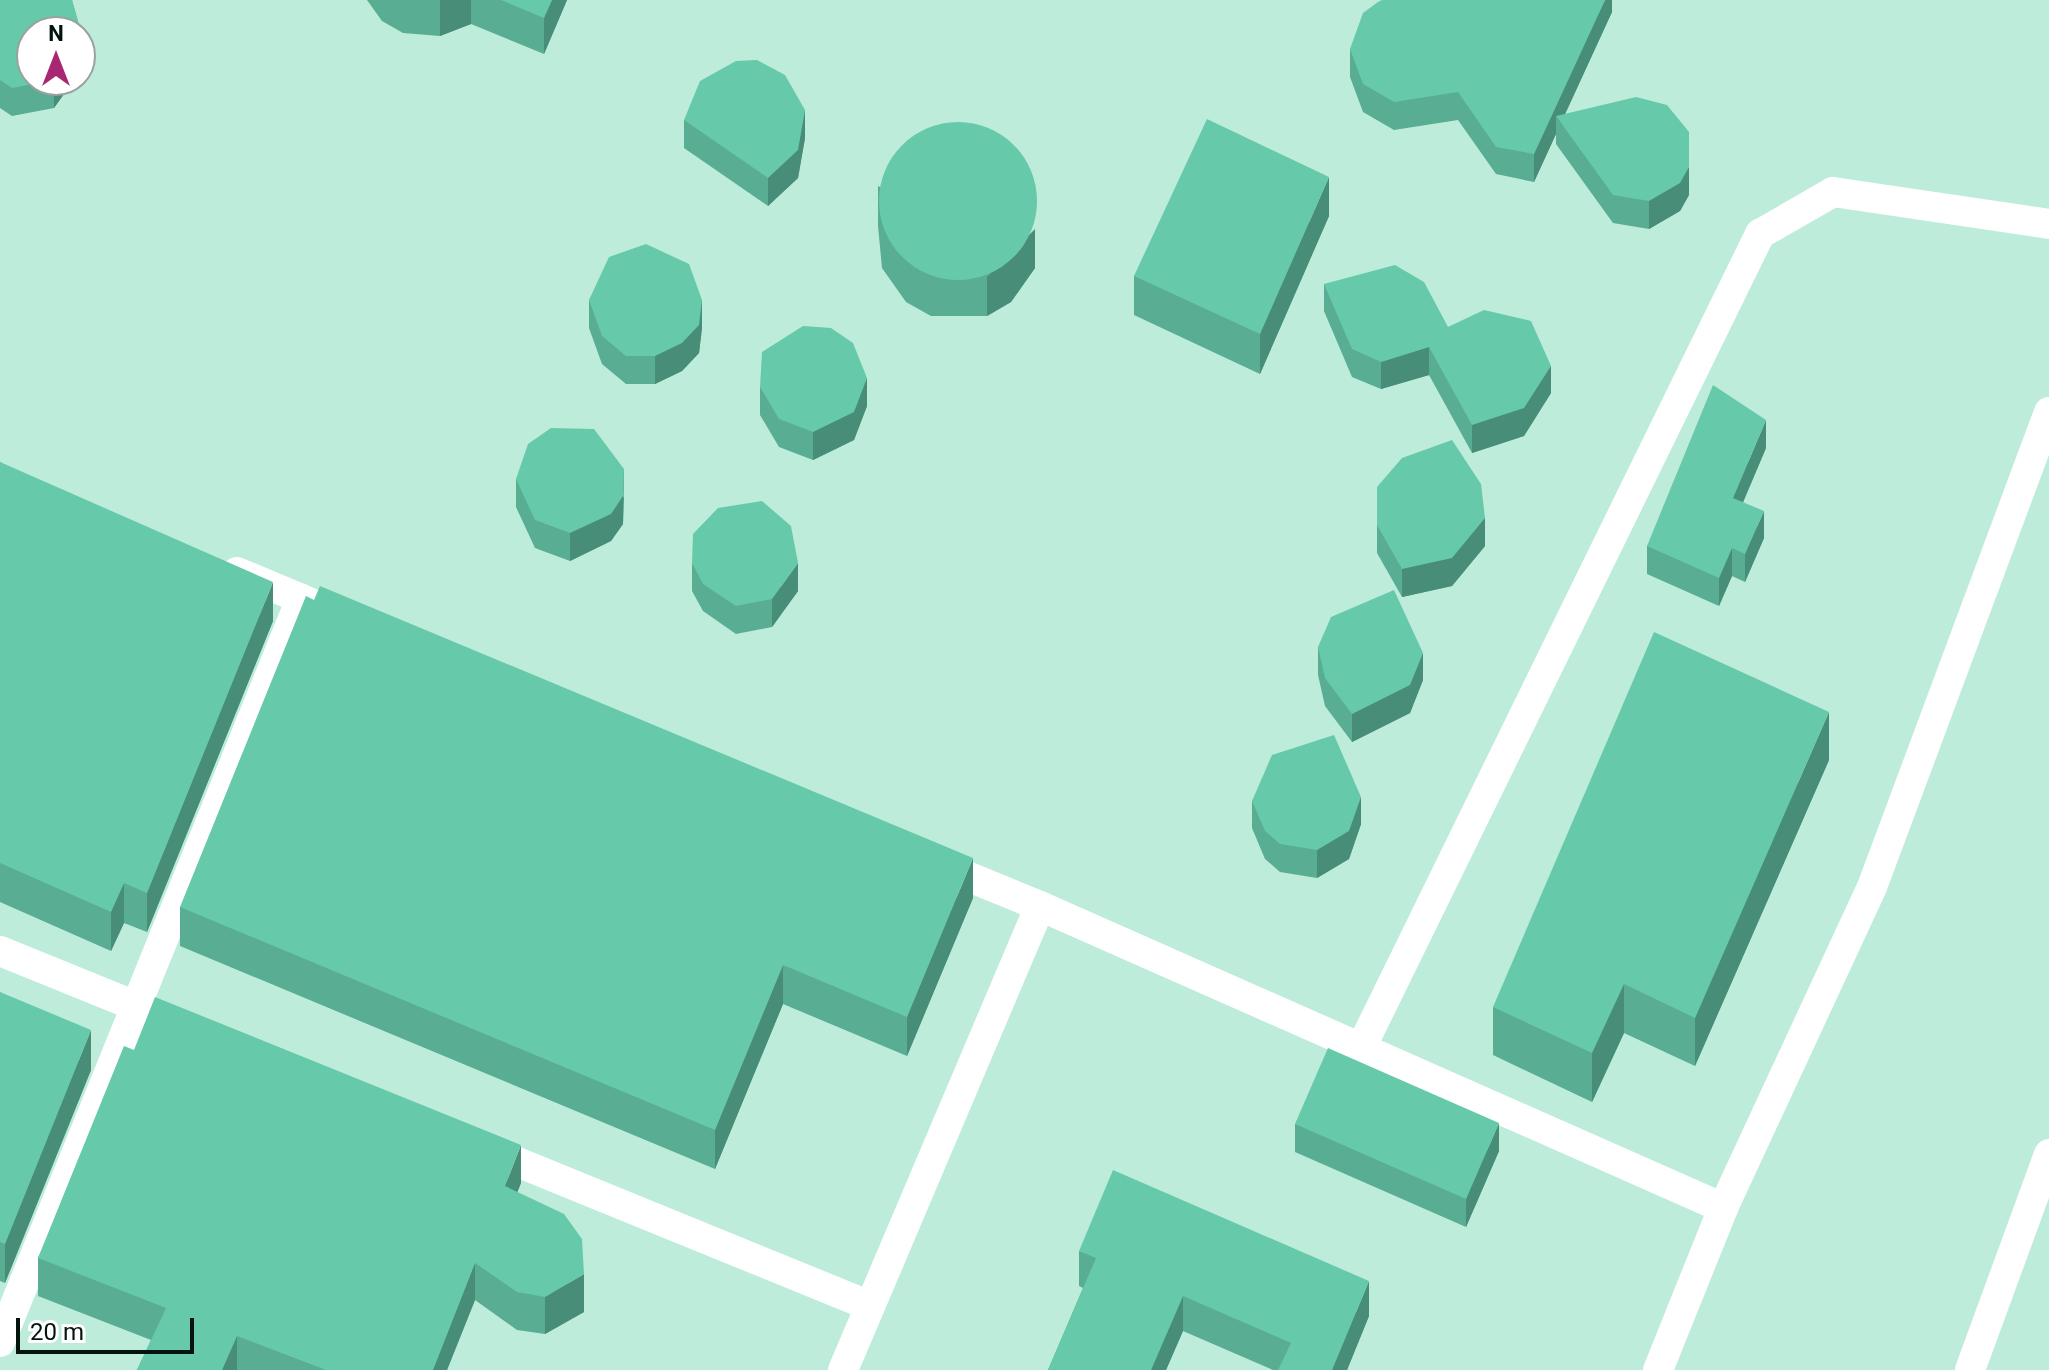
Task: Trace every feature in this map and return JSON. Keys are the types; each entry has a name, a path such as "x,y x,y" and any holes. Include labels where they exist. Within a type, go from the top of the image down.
{"lane":[{"path":"1361,1048 1760,234 1833,192 2049,224"},
{"path":"1658,1370 1723,1208 1872,887 2049,412"},
{"path":"215,563 373,629"},
{"path":"0,1342 301,599"},
{"path":"910,852 1040,906 1723,1208"},
{"path":"843,1370 1040,906"},
{"path":"0,951 209,1036"},
{"path":"459,1138 870,1306"},
{"path":"1970,1370 2049,1154"}],"building":[{"path":"0,0 72,0 77,16 16,16 16,87 0,80"},
{"path":"501,0 552,0 544,18"},
{"path":"1382,0 1605,0 1534,154 1496,147 1458,92 1394,102 1363,84 1350,49 1363,13"},
{"path":"757,60 785,75 805,110 798,150 768,178 684,120 700,81 736,61"},
{"path":"1636,97 1667,105 1689,132 1689,167 1680,183 1649,201 1613,195 1556,116"},
{"path":"1207,119 1329,177 1260,334 1134,276"},
{"path":"958,122 988,128 1014,145 1031,171 1037,201 1031,231 1014,257 988,274 958,280 928,274 902,257 885,231 879,201 885,171 902,145 928,128"},
{"path":"646,244 689,264 702,300 699,325 682,343 655,356 626,356 602,336 589,300 609,257"},
{"path":"1395,265 1424,282 1448,327 1484,310 1531,321 1551,366 1524,408 1472,425 1429,347 1381,362 1352,349 1324,284"},
{"path":"803,326 831,328 853,343 867,378 854,412 813,432 779,419 760,387 762,352"},
{"path":"1713,385 1766,420 1733,498 1764,511 1745,554 1732,548 1719,578 1647,546"},
{"path":"551,428 594,429 624,469 623,496 611,514 570,533 535,520 516,479 528,444"},
{"path":"1452,440 1481,484 1485,518 1452,558 1402,569 1377,525 1377,487 1402,458"},
{"path":"0,462 273,582 147,893 124,883 111,912 0,863"},
{"path":"762,501 791,526 798,563 772,599 736,606 703,584 692,563 693,534 718,508"},
{"path":"320,586 973,858 907,1017 783,965 715,1130 180,907 306,596 314,600"},
{"path":"1394,590 1423,653 1410,685 1352,714 1325,678 1318,647 1331,617"},
{"path":"1654,632 1829,712 1695,1018 1624,984 1592,1053 1493,1007"},
{"path":"1334,735 1361,797 1349,831 1317,850 1280,844 1265,831 1252,801 1272,755"},
{"path":"0,992 91,1030 5,1244 0,1242"},
{"path":"155,997 521,1145 505,1186 564,1214 582,1239 584,1274 545,1297 517,1292 475,1263 433,1370 326,1370 237,1336 222,1370 137,1370 166,1308 38,1258 124,1046 134,1050"},
{"path":"1328,1048 1499,1123 1466,1199 1295,1124"},
{"path":"1113,1170 1369,1281 1332,1370 1278,1370 1291,1343 1183,1296 1151,1370 1048,1370 1096,1258 1079,1251"}]}
